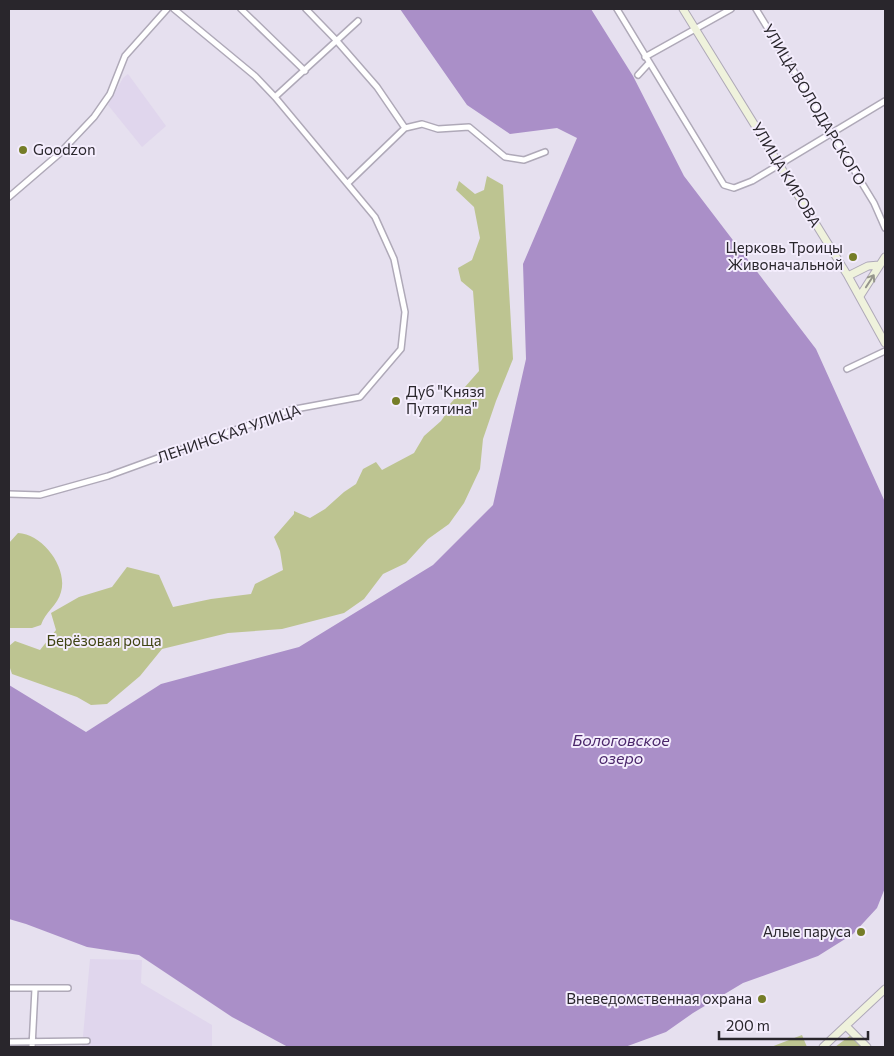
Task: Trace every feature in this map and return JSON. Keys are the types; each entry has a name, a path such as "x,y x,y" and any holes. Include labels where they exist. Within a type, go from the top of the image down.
{"main road":[{"name":"УЛИЦА КИРОВА","path":"683,9 848,276 885,343"},
{"path":"860,296 885,256"},
{"path":"848,276 868,266 879,264"},
{"path":"823,1047 885,989"},
{"path":"846,1027 867,1047"}],"street":[{"path":"9,197 59,154 94,117 110,94 125,56 167,9"},
{"name":"ЛЕНИНСКАЯ УЛИЦА","path":"9,494 40,495 108,476 290,410 360,397 401,349 405,312 394,259 375,217 276,97 255,76 174,9"},
{"path":"241,9 305,71"},
{"path":"306,9 377,87 406,128"},
{"path":"617,9 724,185 734,188 764,175 885,101"},
{"path":"646,57 731,9"},
{"name":"УЛИЦА ВОЛОДАРСКОГО","path":"756,9 874,203 885,228"},
{"path":"276,97 358,21"},
{"path":"638,75 649,63"},
{"path":"348,183 406,128 422,124 438,129 469,127 505,157 524,160 545,152"},
{"path":"847,370 885,351"},
{"path":"9,988 68,988"},
{"path":"32,1045 35,989"},
{"path":"9,1042 32,1045 87,1040"}],"shaded area":[{"path":"128,74 166,126 142,147 108,105 123,78"},
{"path":"90,959 142,960 141,983 212,1025 212,1047 82,1047"}],"green space":[{"name":"Берёзовая роща","path":"487,176 503,185 513,359 483,439 480,469 464,503 449,524 428,539 406,563 383,574 364,599 344,613 282,629 228,633 162,649 140,676 107,704 91,705 77,697 12,674 9,665 9,646 15,641 40,650 56,630 51,613 79,597 112,587 127,567 159,575 173,607 211,599 251,594 255,584 283,570 280,551 274,537 294,514 294,511 310,518 325,509 356,484 363,469 376,462 382,470 414,453 424,436 441,421 450,408 450,404 479,371 473,291 461,281 458,268 472,260 480,238 474,207 456,190 459,181 475,194 484,190"},
{"name":"Берёзовая роща","path":"18,533 36,539 44,546 57,563 61,573 62,583 59,597 45,616 41,625 32,628 9,628 9,543"},
{"path":"802,1035 807,1047 771,1047"},
{"path":"851,1035 862,1047 835,1047"}],"water":[{"name":"Бологовское озеро","path":"400,9 591,9 633,76 684,176 816,349 885,502 885,888 877,908 853,934 818,956 743,983 693,1013 666,1032 625,1047 288,1047 232,1017 139,955 87,947 9,919 9,685 86,732 161,684 299,647 433,565 493,505 526,359 523,264 577,138 557,128 510,134 467,105"}],"place":[{"name":"Goodzon","path":"23,150"},
{"name":"Церковь Троицы Живоначальной","path":"853,257"},
{"name":"Дуб \"Князя Путятина\"","path":"396,401"},
{"name":"Алые паруса","path":"861,932"},
{"name":"Вневедомственная охрана","path":"762,999"}]}
